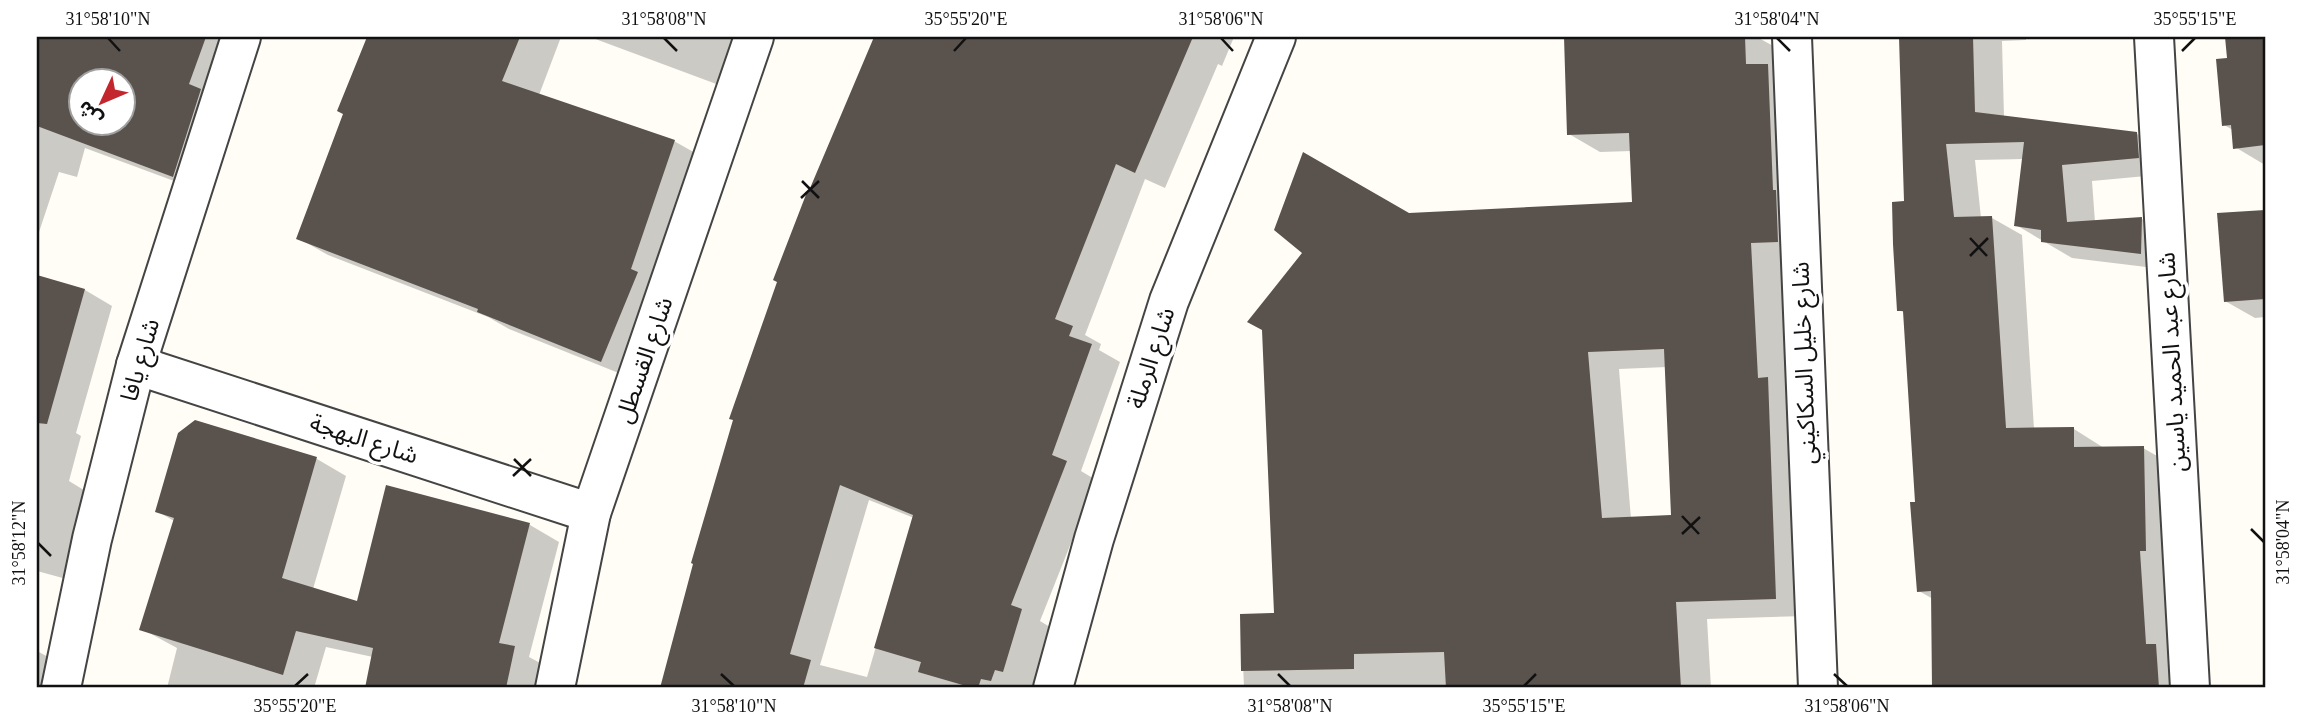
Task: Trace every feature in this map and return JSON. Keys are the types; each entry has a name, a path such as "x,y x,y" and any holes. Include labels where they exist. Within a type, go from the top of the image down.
{"street":[{"name":"شارع يافا","path":"61,688 92,539 136,365 241,37"},
{"name":"شارع القسطل","path":"555,688 591,513 754,37"},
{"name":"شارع الرملة","path":"1053,688 1094,539 1169,301 1276,37"},
{"name":"شارع خليل السكاكيني","path":"1792,37 1818,688"},
{"name":"شارع عبد الحميد ياسين","path":"2154,37 2190,688"},
{"name":"شارع البهجة","path":"136,365 591,513"}],"building":[{"path":"37,37 206,37 189,84 201,89 173,177 37,126"},
{"path":"367,37 520,37 502,81 675,140 631,269 638,272 601,362 477,312 478,309 296,239 343,114 337,111"},
{"path":"874,37 1193,37 1135,173 1116,164 1055,319 1073,326 1069,336 1092,344 1052,455 1067,461 1011,605 1022,609 1003,672 995,670 991,681 981,679 978,688 973,688 918,672 921,662 874,648 913,515 840,485 790,654 811,660 803,688 660,688 693,564 691,563 733,420 729,419 777,282 773,280 807,192"},
{"path":"1564,37 1745,37 1746,64 1768,64 1778,242 1751,243 1758,378 1768,377 1776,599 1676,602 1681,688 1446,688 1444,652 1354,654 1354,669 1241,671 1240,614 1274,613 1262,330 1247,322 1302,253 1274,230 1303,152 1409,213 1632,202 1629,133 1567,135","holes":["1664,349 1671,515 1602,518 1588,352"]},
{"path":"1899,37 1973,37 1975,112 2137,132 2139,158 2062,165 2067,222 2142,217 2141,254 2041,242 2041,230 2014,226 2024,142 1946,144 1954,217 1992,216 2006,428 2074,427 2074,447 2144,446 2146,551 2140,551 2146,644 2156,644 2159,688 1932,688 1931,591 1917,592 1910,502 1915,502 1903,311 1897,311 1893,244 1892,202 1904,201"},
{"path":"2225,37 2265,37 2265,145 2233,149 2231,125 2222,126 2216,59 2227,58"},
{"path":"2265,210 2265,299 2224,302 2217,213"},
{"path":"37,275 85,289 47,424 37,423"},
{"path":"195,420 317,457 282,578 357,601 386,485 530,523 499,643 515,646 506,688 365,688 373,648 296,631 283,675 139,630 174,518 155,512 178,433"}]}
